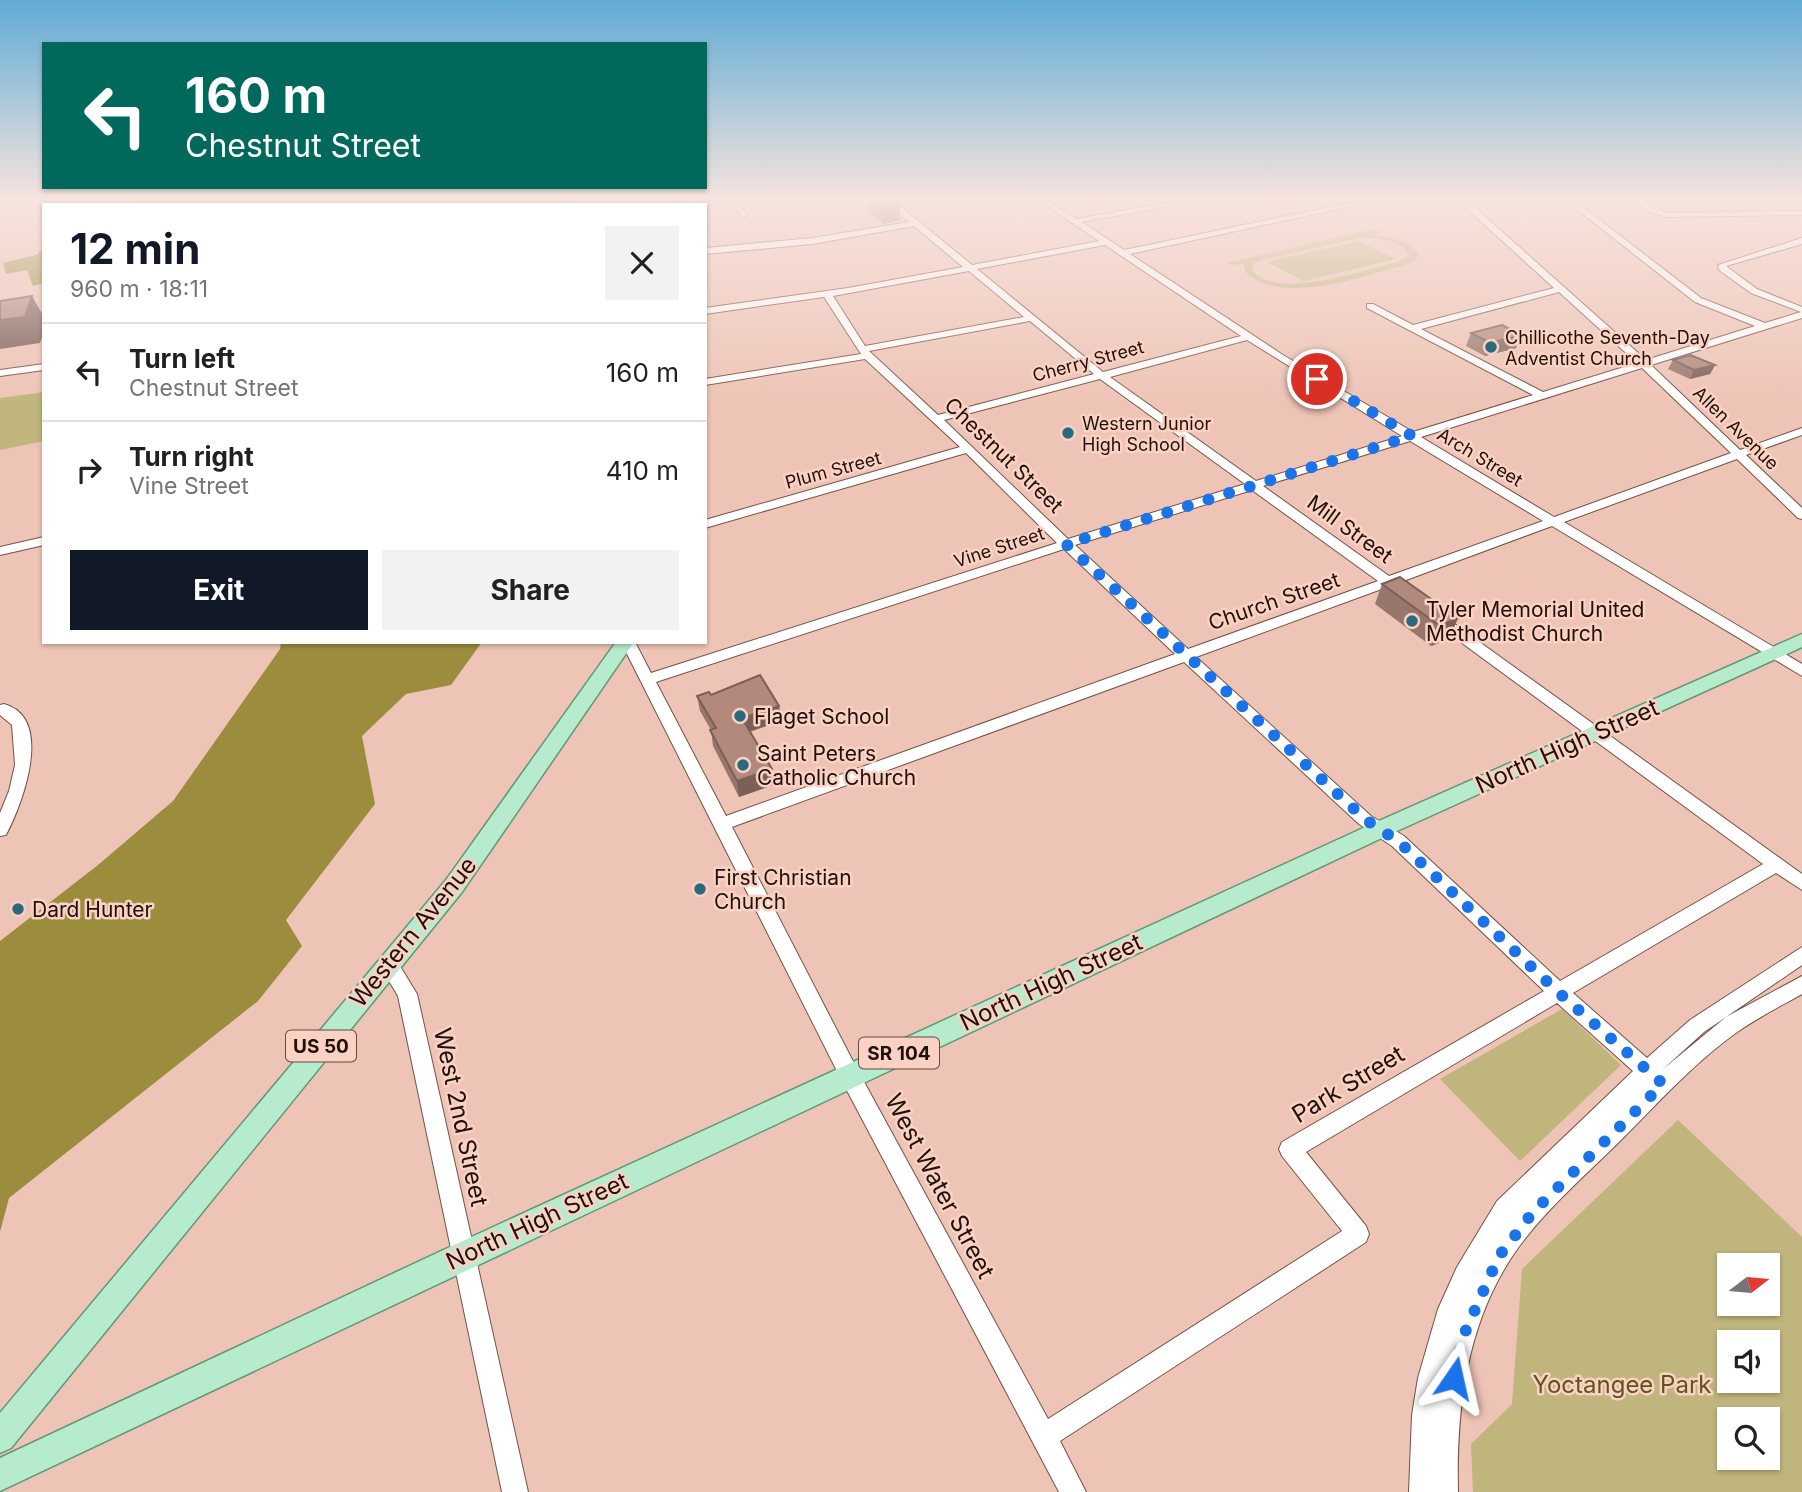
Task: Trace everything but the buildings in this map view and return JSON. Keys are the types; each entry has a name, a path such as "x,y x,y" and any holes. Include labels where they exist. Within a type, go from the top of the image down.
{"main road":[{"name":"North High Street","path":"0,1475 464,1255 1379,830 1802,640"},
{"name":"Western Avenue","path":"0,1437 454,886 625,644"}],"street":[{"path":"707,311 827,294 978,267"},
{"name":"Arch Street","path":"1144,267 1249,337 1802,671"},
{"name":"Allen Avenue","path":"1536,267 1644,364 1802,515"},
{"path":"1655,267 1698,300 1765,327"},
{"path":"1724,267 1754,291 1802,312"},
{"name":"Mill Street","path":"971,268 1102,376 1802,883"},
{"path":"1412,328 1561,289"},
{"name":"Chestnut Street","path":"827,294 865,352 969,448 1066,544 1379,830 1398,841 1557,991 1655,1078"},
{"path":"1370,306 1542,397"},
{"name":"Vine Street","path":"648,679 1066,544 1765,327 1802,312"},
{"path":"707,382 1032,317"},
{"name":"Cherry Street","path":"936,419 1249,337"},
{"path":"0,373 42,367"},
{"name":"Church Street","path":"720,825 1802,431"},
{"name":"Plum Street","path":"707,523 969,448"},
{"path":"0,551 42,541"},
{"name":"West Water Street","path":"627,644 648,679 850,1076 1073,1492"},
{"path":"0,830 19,792 23,756 19,723 2,710"},
{"name":"Park Street","path":"1044,1436 1359,1234 1290,1149 1777,864"},
{"path":"1445,1492 1444,1470 1450,1397 1462,1339 1499,1256 1534,1211 1655,1078 1698,1026 1802,955"},
{"name":"West 2nd Street","path":"388,964 407,994 515,1492"},
{"path":"1422,1492 1426,1401 1436,1349 1457,1287 1484,1238 1505,1209 1655,1078 1725,1030 1802,984"}],"green space":[{"path":"1244,267 1253,267 1263,279 1299,284 1380,267 1399,267 1324,286 1302,288 1263,283 1246,273"},
{"path":"1276,267 1364,267 1303,281"},
{"path":"42,392 42,441 0,450 0,398"},
{"path":"1562,1009 1621,1065 1520,1161 1440,1079"},
{"name":"Yoctangee Park","path":"1678,1120 1802,1237 1802,1492 1473,1492 1471,1444 1512,1404 1522,1269"}],"shaded area":[{"path":"4,267 42,267 42,284 33,286 27,270 6,274"},
{"path":"281,644 481,644 451,685 406,694 362,736 375,804 286,920 302,946 258,1001 9,1198 0,1232 0,941 98,865 173,801 280,649"}],"place":[{"name":"Chillicothe Seventh-Day Adventist Church","path":"1491,347"},
{"name":"Western Junior High School","path":"1068,433"},
{"name":"Tyler Memorial United Methodist Church","path":"1412,621"},
{"name":"Flaget School","path":"740,716"},
{"name":"Saint Peters Catholic Church","path":"743,765"},
{"name":"First Christian Church","path":"700,889"},
{"name":"Dard Hunter","path":"18,909"}],"route":[{"path":"1317,379 1412,436 1256,487 1066,544 1366,820 1398,841 1557,991 1663,1084 1534,1211 1499,1256 1462,1339 1454,1378"}]}
